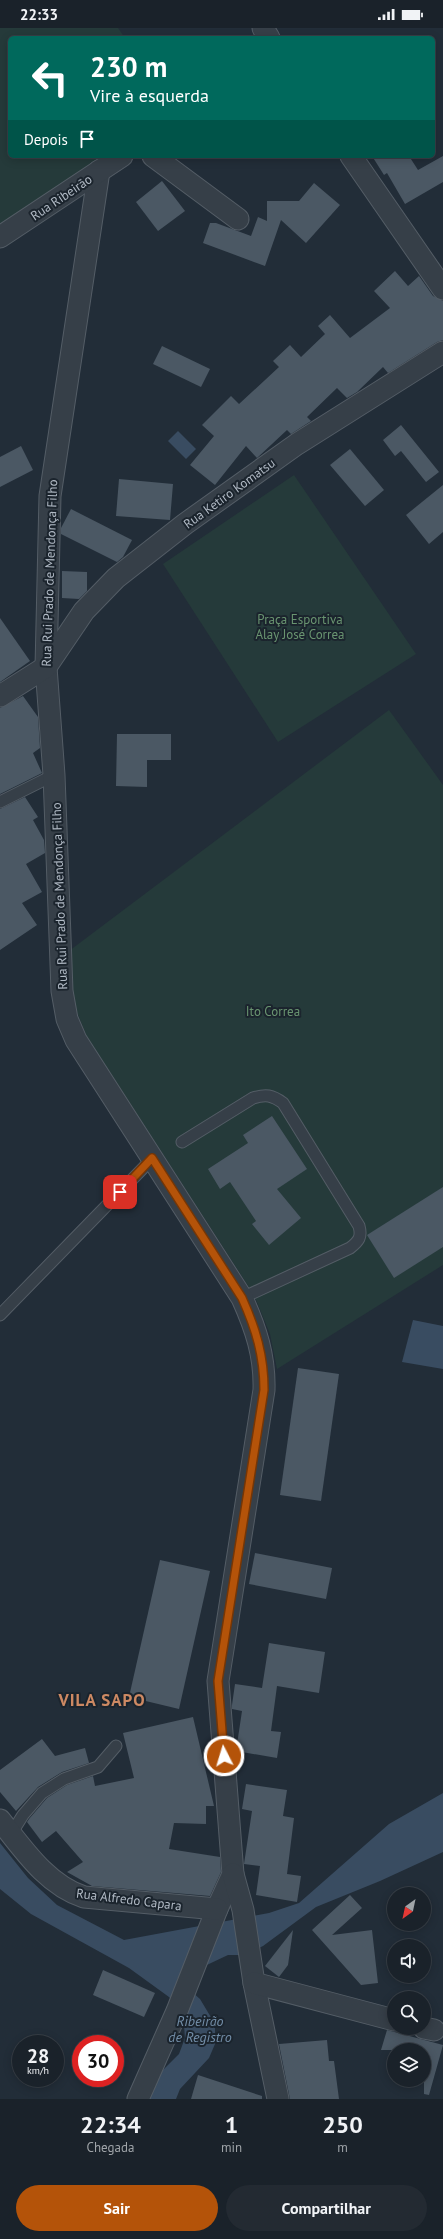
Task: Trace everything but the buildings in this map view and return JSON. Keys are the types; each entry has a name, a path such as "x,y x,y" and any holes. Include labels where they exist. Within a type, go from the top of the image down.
{"street":[{"name":"Rua Ribeirão","path":"0,237 119,158"},
{"path":"156,158 238,219"},
{"path":"352,158 443,289"},
{"name":"Rua Rui Prado de Mendonça Filho","path":"99,171 52,473 46,667 54,775 59,963 67,1019 76,1040 89,1063 242,1298 253,1322 262,1350 264,1390 218,1681 234,1874 243,1910 253,1976 278,2099"},
{"name":"Rua Ketiro Komatsu","path":"46,667 84,611 116,578 185,524 298,444 443,352"},
{"path":"0,696 46,667"},
{"name":"Rua Alfredo Capara","path":"6,1827 48,1875 69,1892 84,1897 214,1915"},
{"path":"138,2099 177,2011 214,1915 234,1874"},
{"path":"253,1976 387,2018"}],"lane":[{"path":"0,802 54,775"},
{"path":"182,1142 253,1098 263,1095 273,1095 283,1103 359,1226 361,1234 358,1242 350,1248 242,1298"},
{"path":"0,1315 152,1158"},
{"path":"6,1827 47,1789 64,1779 98,1767 116,1746"}],"green space":[{"path":"0,28 118,28 124,36 8,36 8,158 113,158 0,235"},
{"name":"Praça Esportiva Alay José Correa","path":"294,475 416,654 278,742 163,564"},
{"name":"Ito Correa","path":"389,710 443,785 443,1265 277,1369 270,1334 254,1295 87,1037 76,1010 65,954"}],"water":[{"path":"178,431 196,449 186,459 168,441"},
{"path":"413,1320 443,1326 443,1369 402,1362"},
{"name":"Ribeirão de Registro","path":"443,1793 443,1852 380,1881 316,1907 263,1946 244,1955 228,1955 177,1979 200,1999 215,2024 215,2044 209,2058 180,2089 176,2099 148,2099 162,2071 179,2054 185,2038 183,2012 169,1997 129,1968 31,1914 0,1889 0,1843 28,1878 57,1905 124,1940 269,1913 299,1903 389,1824"}],"district":[{"name":"VILA SAPO","path":"102,1700"}],"route":[{"path":"120,1192 152,1158 242,1298 253,1322 262,1350 264,1390 218,1681 224,1756"}]}
